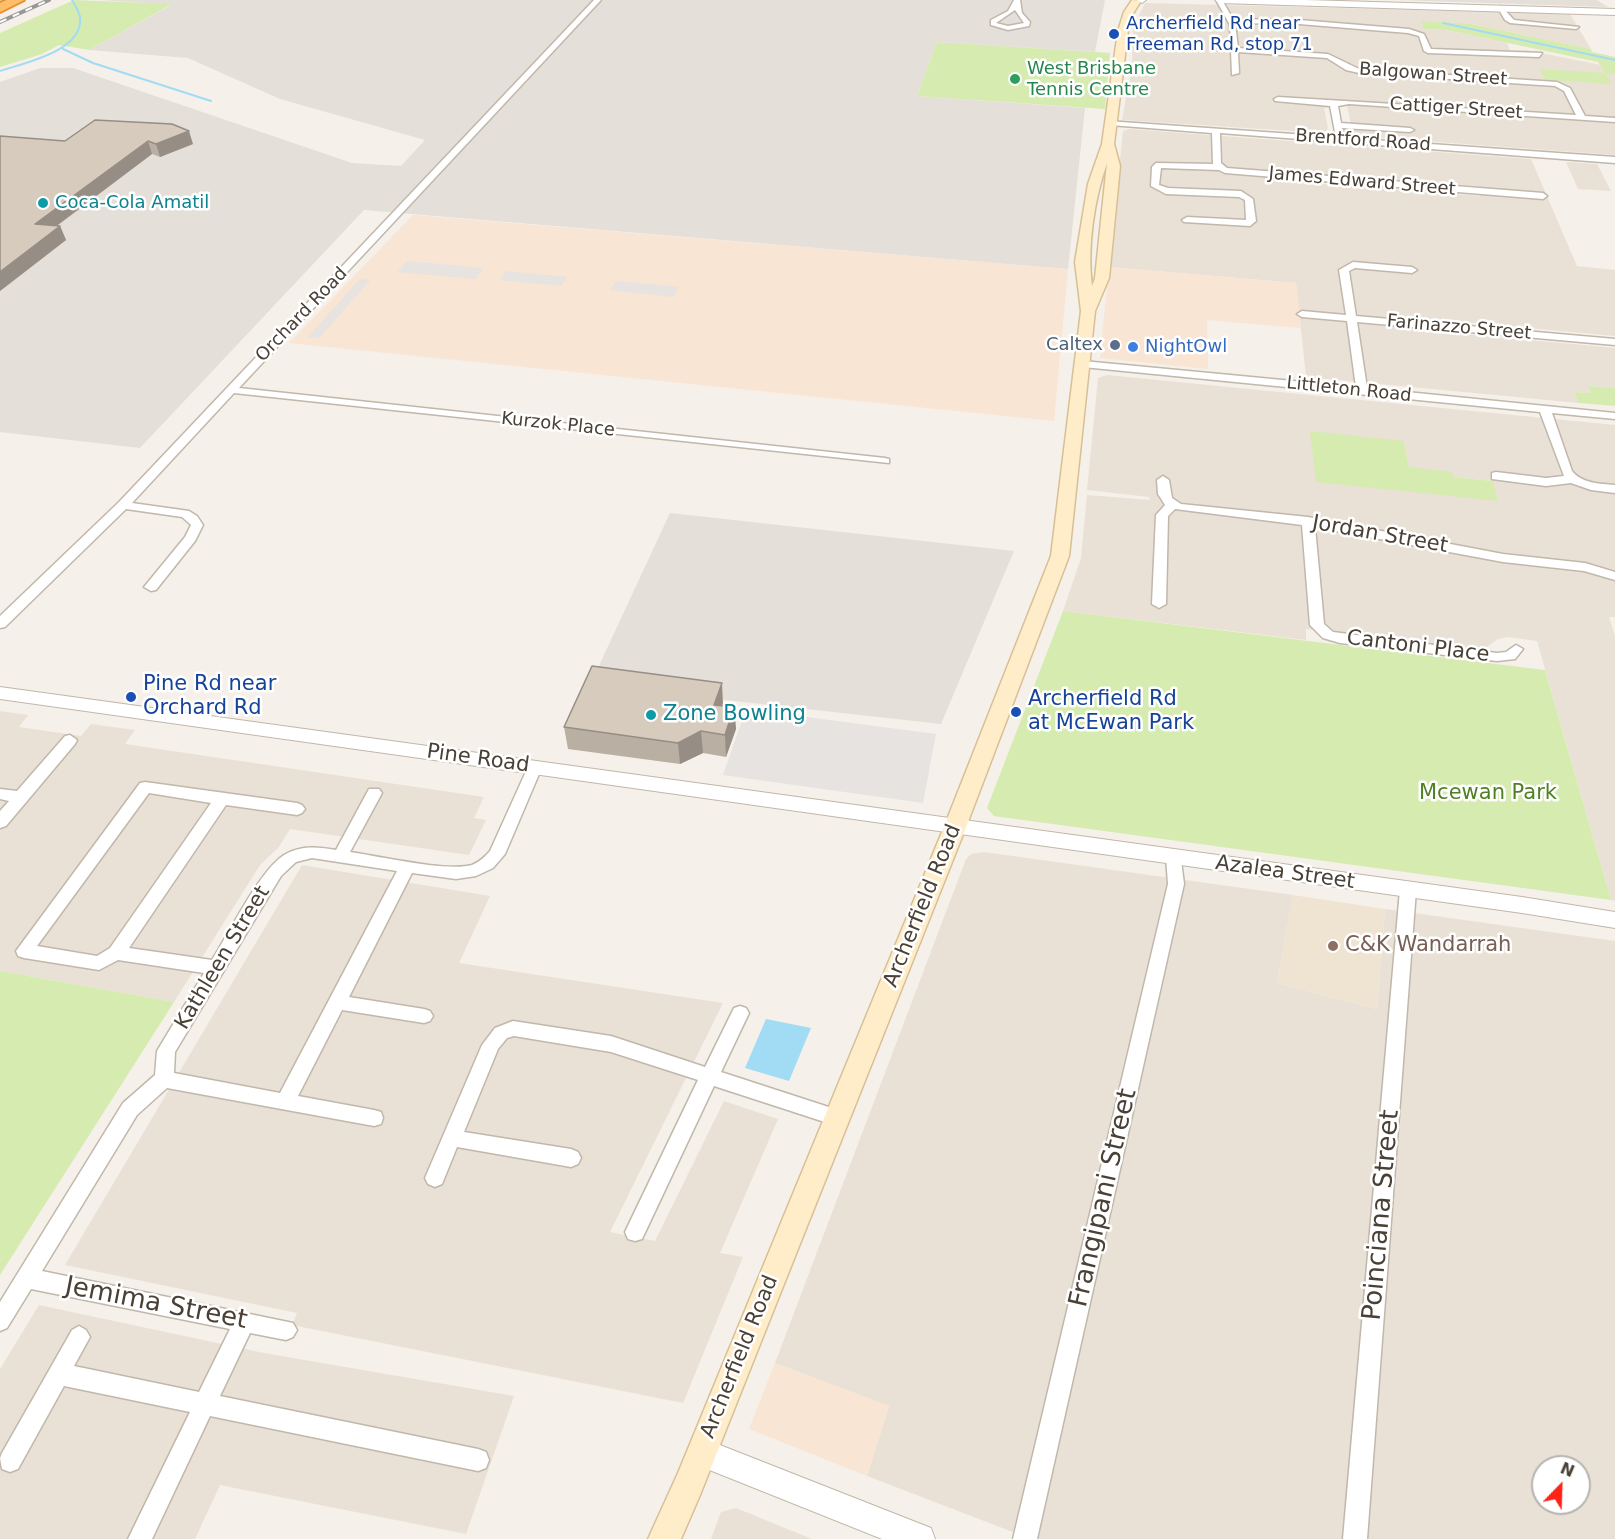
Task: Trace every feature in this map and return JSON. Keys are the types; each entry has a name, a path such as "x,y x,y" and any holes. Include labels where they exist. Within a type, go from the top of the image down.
{"highway":[{"path":"0,8 18,0"}],"main road":[{"path":"1129,12 1123,0 1140,0"},
{"name":"Archerfield Road","path":"664,1539 702,1453 956,827 1060,556 1088,311 1082,262 1094,184 1108,144 1123,31 1129,12 1140,0"},
{"name":"Archerfield Road","path":"1088,311 1102,278 1114,166 1108,144"},
{"name":"Archerfield Road","path":"679,1539 689,1484"}],"street":[{"name":"Orchard Road","path":"0,624 123,505 598,0"},
{"path":"1219,0 1615,12"},
{"path":"1219,0 1231,21 1235,73"},
{"path":"1017,2 1019,14 1027,25 1008,28 993,24 993,21 1010,12 1017,2"},
{"path":"1501,8 1508,20 1512,22 1576,27"},
{"path":"1231,21 1310,23 1418,33 1422,35 1428,51 1539,55"},
{"name":"Balgowan Street","path":"1235,50 1328,56 1342,67 1359,71 1557,84 1568,90 1582,118"},
{"name":"Cattiger Street","path":"1278,99 1615,120"},
{"path":"1335,104 1341,140"},
{"name":"Brentford Road","path":"1110,123 1615,160"},
{"path":"1338,125 1410,130"},
{"path":"1216,131 1219,167"},
{"name":"James Edward Street","path":"1247,224 1251,221 1249,199 1241,194 1166,191 1155,186 1156,167 1159,165 1219,167 1233,171 1543,196"},
{"path":"1187,220 1247,224 1249,238"},
{"path":"1362,391 1344,270 1353,265 1391,273 1412,270"},
{"name":"Farinazzo Street","path":"1302,314 1615,342"},
{"name":"Littleton Road","path":"1083,364 1615,416"},
{"name":"Kurzok Place","path":"232,390 885,461"},
{"path":"1545,409 1566,471 1572,479"},
{"path":"1496,476 1546,482 1572,479 1591,486 1615,489"},
{"path":"1159,604 1162,515 1172,505 1163,495 1163,480"},
{"path":"123,505 185,514 194,519 197,525 191,538 151,587"},
{"name":"Jordan Street","path":"1172,505 1308,521 1503,558 1585,567 1615,576"},
{"name":"Cantoni Place","path":"1308,521 1317,625 1328,635 1340,639 1497,657 1510,656 1516,649"},
{"path":"1615,576 1615,586"},
{"name":"Pine Road","path":"0,693 956,827"},
{"path":"0,822 70,740"},
{"name":"Kathleen Street","path":"163,1079 166,1051 275,872 283,864 302,854 312,852 460,873 470,872 487,865 497,854 535,767"},
{"path":"222,799 116,953 99,963 24,951 145,788 297,809"},
{"path":"340,856 374,793"},
{"path":"0,794 21,797"},
{"name":"Azalea Street","path":"956,827 1522,905 1615,920"},
{"name":"Frangipani Street","path":"1025,1539 1176,884 1174,857"},
{"path":"285,1102 408,866"},
{"name":"Poinciana Street","path":"1355,1539 1408,890"},
{"path":"116,953 216,968"},
{"path":"337,1002 424,1016"},
{"path":"635,1232 740,1013"},
{"path":"435,1178 491,1045 501,1033 513,1028 611,1044 837,1118"},
{"path":"0,1321 130,1109 138,1099 163,1079 374,1118"},
{"path":"452,1138 571,1158"},
{"name":"Jemima Street","path":"26,1278 286,1330"},
{"path":"140,1539 244,1322"},
{"path":"10,1461 79,1337"},
{"path":"58,1374 478,1460"},
{"path":"702,1453 920,1539"}],"shaded area":[{"path":"100,0 1105,0 1095,52 937,42 917,96 1085,108 1068,269 364,210 140,448 0,432 0,82 40,68 73,68 352,163 401,166 425,140 280,99 188,58 89,50 171,5"},
{"path":"1395,0 1597,0 1608,7"},
{"path":"1145,3 1570,14 1591,49 1472,24 1424,29 1446,30 1507,43 1510,51 1526,50 1601,65 1605,74 1615,74 1615,155 1356,136 1353,134 1347,106 1324,108 1328,128 1325,133 1122,120 1132,67 1133,28"},
{"path":"1129,129 1531,159 1577,266 1615,270 1615,336 1452,321 1454,333 1615,348 1615,388 1589,386 1591,393 1574,392 1579,403 1306,377 1296,283 1109,267 1123,131","holes":["1284,172 1475,186 1480,196 1285,181"]},
{"path":"1566,162 1597,164 1611,191 1578,189"},
{"path":"413,215 1068,269 1054,421 289,343"},
{"path":"407,261 483,268 475,279 398,272"},
{"path":"1109,267 1296,283 1301,328 1207,320 1208,369 1100,358"},
{"path":"506,271 567,277 561,286 500,280"},
{"path":"360,279 370,280 319,338 308,337"},
{"path":"616,281 679,287 673,297 610,290"},
{"path":"1107,375 1615,425 1615,617 1609,617 1615,636 1615,901 1611,900 1537,641 1508,637 1498,639 1484,649 1475,650 1306,629 1306,640 1063,611 1081,558 1087,495 1150,500 1149,497 1087,490 1098,378","holes":["1404,441 1409,467 1453,477 1493,481 1316,482"]},
{"path":"670,513 1014,551 941,724 590,685"},
{"path":"746,709 936,734 923,803 723,775"},
{"path":"0,711 28,715 19,727 81,736 91,724 135,730 125,744 484,797 474,818 486,820 469,855 290,829 279,847 260,865 174,1002 0,971"},
{"path":"984,852 1293,895 1277,983 1377,1009 1385,909 1615,941 1615,1539 1031,1539 867,1476 889,1406 775,1363 966,859 971,854"},
{"path":"302,865 490,896 459,963 723,1003 610,1232 655,1241 724,1101 778,1119 720,1253 743,1257 683,1403 292,1325 297,1313 65,1265"},
{"name":"C&K Wandarrah","path":"1293,895 1385,909 1377,1009 1277,983"},
{"path":"39,1305 264,1353 514,1396 466,1534 220,1485 195,1539 0,1539 0,1369"},
{"path":"775,1363 889,1406 867,1476 749,1429"},
{"path":"736,1508 812,1539 711,1539 721,1512"}],"green space":[{"path":"74,0 172,4 89,50 59,45 42,54 0,67 0,33"},
{"path":"1421,21 1472,24 1591,49 1592,52 1615,57 1615,74 1606,74 1612,84 1545,80 1540,69 1605,73 1598,62 1446,30 1424,29"},
{"name":"West Brisbane Tennis Centre","path":"937,42 1110,53 1105,109 917,96"},
{"path":"1588,386 1615,388 1615,406 1579,403 1574,392 1591,393"},
{"path":"1310,431 1404,441 1409,467 1452,472 1453,477 1493,481 1498,501 1316,482"},
{"name":"Mcewan Park","path":"1063,611 1545,670 1611,900 994,816 987,808"},
{"path":"0,971 174,1002 0,1275"}],"water":[{"path":"766,1019 811,1028 789,1081 745,1068"}],"building":[{"name":"Coca-Cola Amatil","path":"95,120 172,124 189,131 156,144 148,141 35,224 60,226 0,272 0,136 65,141"},
{"name":"Zone Bowling","path":"592,666 722,683 714,705 734,707 725,735 701,731 678,743 564,727"}],"waterway":[{"path":"0,71 50,54 73,39 79,29 80,17 72,0"},
{"path":"1443,23 1615,60"},
{"path":"63,49 93,63 211,101"}],"railway":[{"path":"0,22 49,0"}],"place":[{"name":"Archerfield Rd near Freeman Rd, stop 71","path":"1114,34"},
{"name":"West Brisbane Tennis Centre","path":"1015,79"},
{"name":"Coca-Cola Amatil","path":"43,203"},
{"name":"Caltex","path":"1115,345"},
{"name":"NightOwl","path":"1133,347"},
{"name":"Pine Rd near Orchard Rd","path":"131,697"},
{"name":"Archerfield Rd at McEwan Park","path":"1016,712"},
{"name":"Zone Bowling","path":"651,715"},
{"name":"C&K Wandarrah","path":"1333,946"}]}
